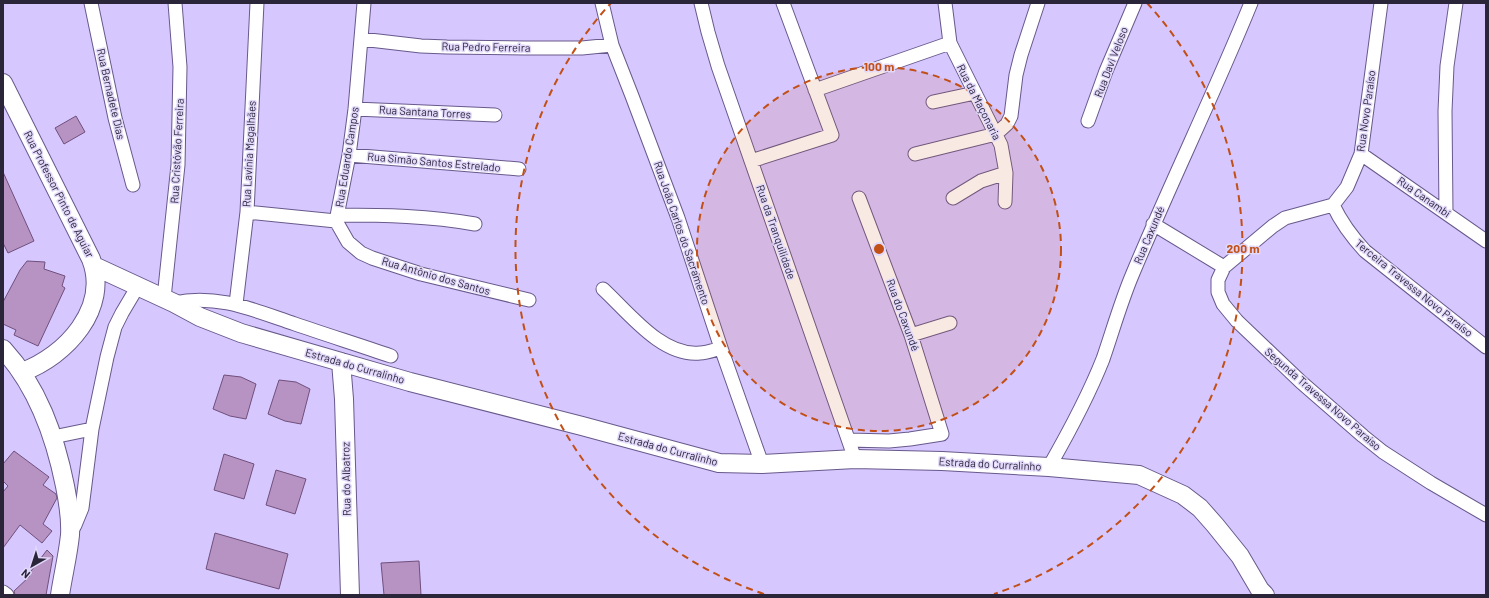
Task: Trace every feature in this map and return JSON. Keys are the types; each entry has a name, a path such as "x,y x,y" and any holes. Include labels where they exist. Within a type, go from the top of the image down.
{"street":[{"name":"Rua Bernadete Dias","path":"91,3 115,118 133,185"},
{"name":"Rua Cristóvão Ferreira","path":"169,300 178,170 180,66 175,3"},
{"name":"Rua Lavínia Magalhães","path":"236,304 247,212 256,3"},
{"name":"Rua Eduardo Campos","path":"247,212 337,218 349,155 355,109 364,3"},
{"name":"Rua João Carlos do Sacramento","path":"602,3 612,45 676,211 721,348 762,464"},
{"name":"Rua da Tranquilidade","path":"701,3 718,66 855,459"},
{"path":"751,161 832,135 783,3"},
{"name":"Rua da Maçonaria","path":"945,3 950,43 1001,145 1006,173 1005,202"},
{"path":"915,154 996,134 1007,124 1011,116 1016,75 1038,3"},
{"name":"Rua Davi Veloso","path":"1088,121 1116,44 1135,3"},
{"name":"Rua Caxundé","path":"1049,467 1084,403 1102,360 1128,284 1153,224 1227,62 1251,3"},
{"name":"Rua Novo Paraíso","path":"1333,205 1347,187 1361,154 1381,3"},
{"path":"1446,213 1445,111 1447,66 1456,3"},
{"name":"Rua Pedro Ferreira","path":"361,39 421,46 454,47 568,48 612,45"},
{"path":"815,90 950,43"},
{"name":"Rua Professor Pinto de Aguiar","path":"3,84 94,266 96,286 90,311 82,326 72,339 36,367 22,372"},
{"path":"932,102 975,93"},
{"name":"Rua Santana Torres","path":"355,109 495,116"},
{"name":"Rua Canambi","path":"1361,154 1486,241"},
{"name":"Rua Simão Santos Estrelado","path":"349,155 519,169"},
{"path":"952,198 981,181 1006,173"},
{"name":"Rua do Caxundé","path":"848,440 889,441 942,434 912,335 859,198"},
{"path":"1153,224 1224,267 1273,226 1285,218 1333,205"},
{"name":"Terceira Travessa Novo Paraíso","path":"1333,205 1352,238 1365,251 1486,347"},
{"path":"337,218 411,217 453,220 475,224"},
{"name":"Rua Antônio dos Santos","path":"337,218 348,242 372,258 421,274 529,300"},
{"name":"Estrada do Curralinho","path":"94,266 169,300 220,326 341,362 718,463 762,464 855,459 942,461 1049,467 1139,475 1183,495 1200,508 1240,556 1260,590 1265,595"},
{"name":"Segunda Travessa Novo Paraíso","path":"1224,267 1218,280 1218,292 1223,304 1237,321 1272,355 1336,413 1383,452 1431,483 1486,515"},
{"path":"70,534 82,508 92,430 102,376 115,327 138,286"},
{"path":"603,289 638,324 651,335 671,347 687,353 701,353 721,348"},
{"path":"169,300 202,299 236,304 391,356"},
{"path":"912,335 950,323"},
{"path":"3,349 22,372 35,395 53,437 66,494 70,534 60,595"},
{"name":"Rua do Albatroz","path":"341,362 344,399 350,595"},
{"path":"53,437 92,430"},
{"path":"3,592 7,595"}],"building":[{"path":"76,116 85,132 64,144 55,128"},
{"path":"3,172 34,241 8,253 3,243"},
{"path":"27,261 45,262 44,269 65,276 62,286 65,288 38,346 14,335 16,330 3,324 3,302 20,270"},
{"path":"224,375 241,377 256,384 246,419 230,416 213,409"},
{"path":"279,380 296,382 310,389 301,424 285,421 268,414"},
{"path":"14,451 49,477 43,485 56,494 57,498 43,524 52,531 42,543 20,525 3,548 3,492 8,486 3,481 3,464"},
{"path":"224,454 254,464 244,499 214,490"},
{"path":"276,470 306,479 295,514 266,505"},
{"path":"215,533 288,554 279,589 206,569"},
{"path":"47,550 53,556 46,595 15,595 14,591 30,576 28,575"},
{"path":"419,561 421,595 384,595 381,563"}]}
